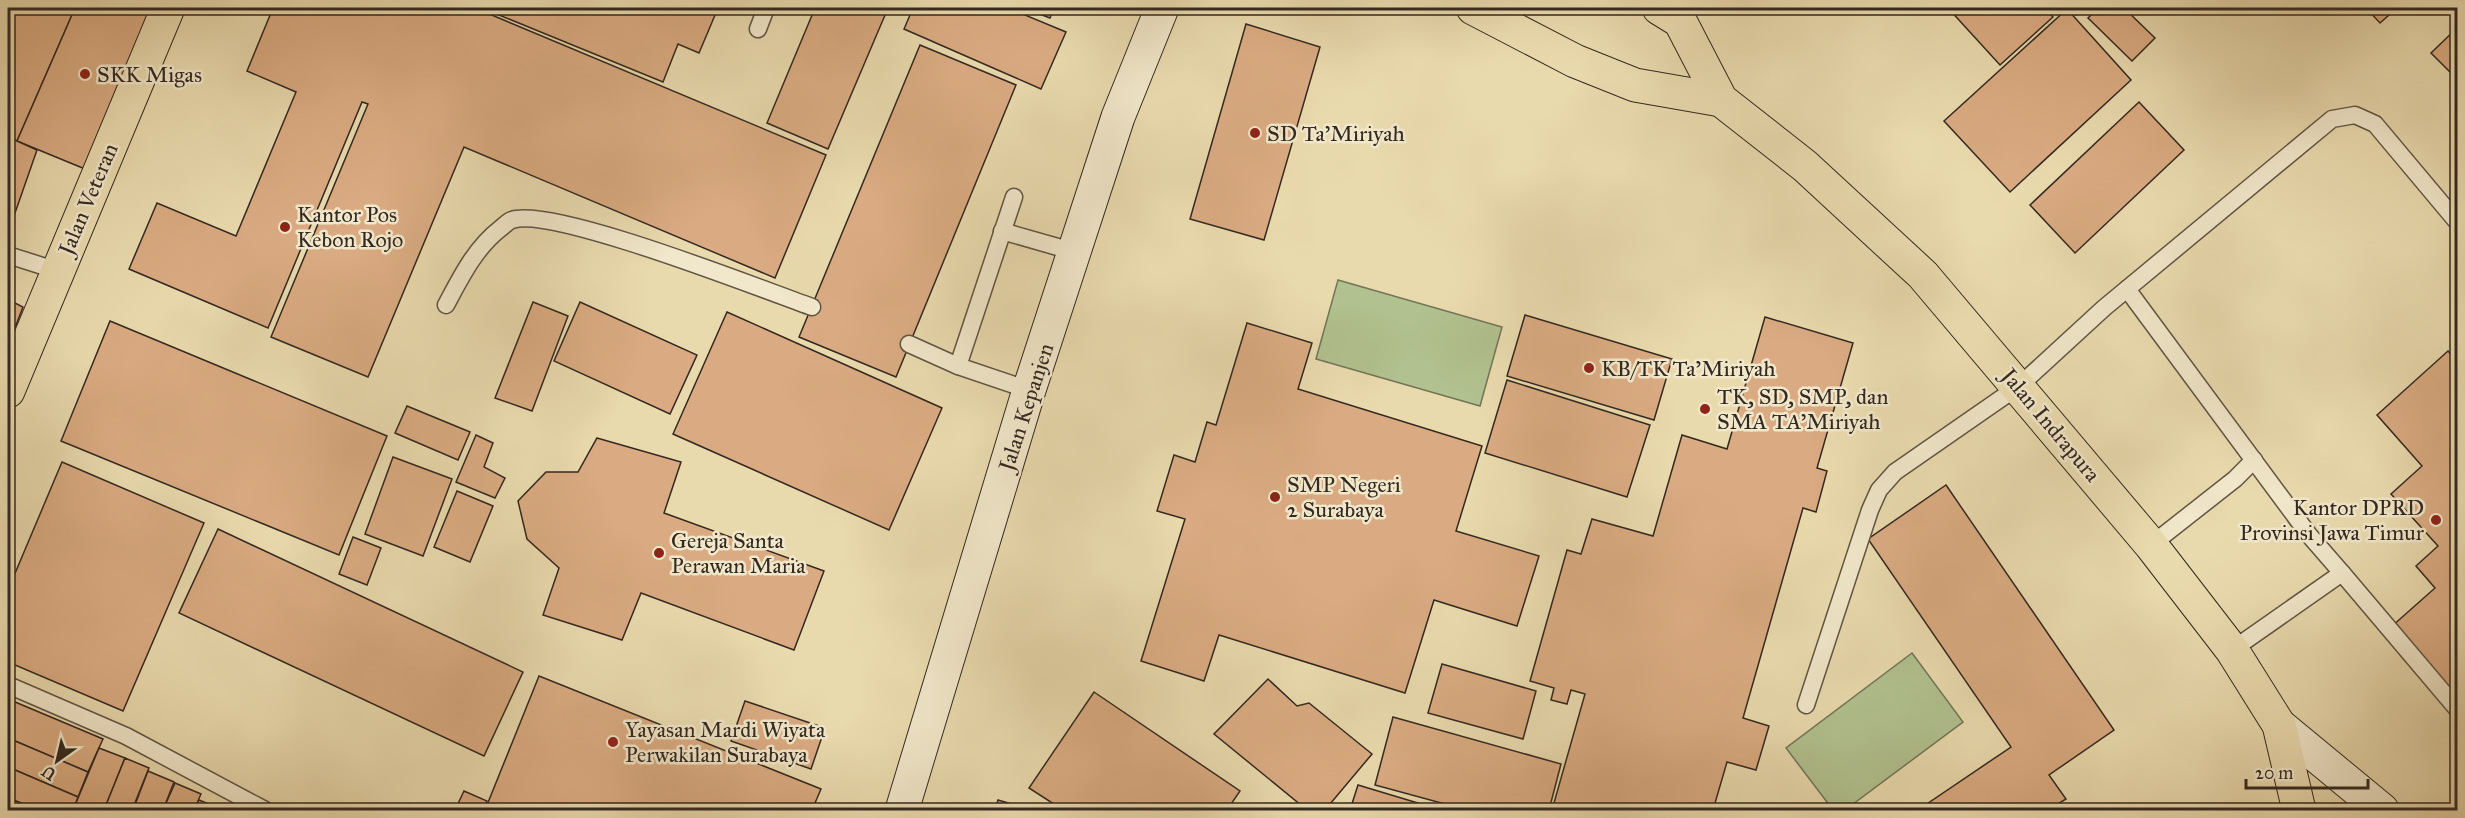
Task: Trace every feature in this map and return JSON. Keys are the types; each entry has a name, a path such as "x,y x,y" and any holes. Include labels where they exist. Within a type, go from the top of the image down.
{"main road":[{"name":"Jalan Veteran","path":"8,391 168,8"},
{"path":"1473,8 1575,61 1635,85 1721,100"},
{"path":"1672,12 1721,100"},
{"name":"Jalan Indrapura","path":"1721,100 1805,166 1923,275 2151,545 2232,650 2279,725 2299,810"}],"street":[{"name":"Jalan Kepanjen","path":"903,810 1029,390 1118,117 1162,8"},
{"path":"2279,725 2382,810"}],"lane":[{"path":"758,29 766,8"},
{"path":"1806,705 1870,510 1879,490 1894,472 2019,386 2127,289 2332,119 2344,115 2355,115 2375,124 2457,223"},
{"path":"958,366 1014,197"},
{"path":"446,305 467,266 488,238 511,220 538,219 631,243 812,307"},
{"path":"1002,231 1075,252"},
{"path":"8,255 58,271"},
{"path":"2127,289 2309,535 2457,710"},
{"path":"909,344 958,366 1029,390"},
{"path":"2151,545 2235,479 2254,460"},
{"path":"2232,650 2342,573"},
{"path":"8,685 126,736 265,810"}],"green space":[{"path":"1338,280 1502,327 1480,406 1316,359"},
{"path":"1912,653 1963,722 1845,810 1833,810 1786,748"}],"building":[{"path":"8,8 75,8 17,141 8,137"},
{"name":"SKK Migas","path":"75,8 151,8 85,169 17,141"},
{"name":"Kantor Pos Kebon Rojo","path":"273,8 475,8 826,155 775,278 464,147 368,377 271,337 368,104 362,102 268,328 129,269 157,203 236,236 296,92 247,71"},
{"path":"502,8 718,8 699,53 678,44 663,82 499,15"},
{"path":"815,8 888,8 828,149 767,123"},
{"path":"913,8 1008,8 1066,32 1041,89 904,29"},
{"path":"1024,8 1054,8 1050,18"},
{"path":"1948,8 2044,8 2053,17 2000,65"},
{"path":"2051,8 2064,8 2057,14"},
{"path":"2069,8 2086,8 2076,15"},
{"path":"2098,8 2124,8 2155,38 2132,61 2088,18"},
{"path":"2366,8 2397,8 2380,23"},
{"path":"2067,9 2131,80 2010,192 1944,121"},
{"name":"SD Ta'Miriyah","path":"1246,24 1320,47 1264,240 1190,219"},
{"path":"2458,27 2458,80 2431,53"},
{"path":"920,45 1016,85 896,377 799,337"},
{"path":"2139,102 2184,150 2075,253 2030,205"},
{"path":"8,137 37,150 15,213 8,210"},
{"path":"8,288 14,290 11,301 23,307 8,346"},
{"path":"533,302 568,316 532,411 495,398"},
{"path":"580,302 697,355 670,414 554,361"},
{"path":"727,312 942,408 889,530 673,434"},
{"name":"KB/TK Ta'Miriyah","path":"1525,315 1672,359 1654,420 1507,376"},
{"path":"1765,317 1853,343 1817,468 1827,471 1816,512 1803,508 1743,718 1769,726 1756,770 1727,762 1713,810 1552,810 1585,694 1571,690 1567,704 1551,700 1554,688 1530,681 1567,550 1581,554 1592,519 1653,536 1682,435 1727,449"},
{"path":"110,321 387,436 339,555 61,441"},
{"path":"1247,323 1312,343 1298,389 1482,446 1456,531 1539,556 1517,626 1434,600 1405,693 1219,635 1204,681 1141,661 1185,519 1157,511 1174,455 1195,462 1207,422 1216,425"},
{"name":"Kantor DPRD Provinsi Jawa Timur","path":"2448,351 2458,362 2458,702 2391,627 2435,588 2416,566 2438,546 2391,494 2422,466 2377,415"},
{"path":"1507,380 1650,425 1627,497 1485,453"},
{"path":"407,406 470,432 458,460 395,433"},
{"path":"476,435 493,443 484,467 505,478 495,498 456,482"},
{"name":"Gereja Santa Perawan Maria","path":"597,438 681,462 664,513 824,571 794,650 641,593 622,640 543,615 559,568 527,539 518,501 546,472 578,472"},
{"path":"393,457 452,479 423,556 365,534"},
{"path":"62,462 204,523 123,711 8,662 8,590"},
{"path":"1946,485 2114,730 2049,775 2066,799 2048,810 1918,810 2011,747 1868,539"},
{"path":"457,491 493,506 470,562 434,547"},
{"path":"218,529 523,672 484,756 179,613"},
{"path":"353,537 381,548 367,585 339,574"},
{"path":"1442,664 1536,691 1523,739 1428,713"},
{"name":"Yayasan Mardi Wiyata Perwakilan Surabaya","path":"539,676 821,789 812,810 485,810"},
{"path":"1268,679 1297,706 1309,703 1372,754 1325,810 1307,810 1214,734"},
{"path":"1094,692 1240,791 1227,810 1063,810 1029,788"},
{"path":"8,699 103,739 88,772 8,738"},
{"path":"745,701 825,728 811,769 731,741"},
{"path":"1393,717 1561,764 1549,810 1467,810 1375,785"},
{"path":"8,738 88,772 78,797 8,767"},
{"path":"99,748 125,758 104,810 73,810"},
{"path":"125,758 149,768 132,810 104,810"},
{"path":"8,767 78,797 73,810 39,810 8,798"},
{"path":"148,771 174,782 163,810 133,810"},
{"path":"175,783 201,794 194,810 163,810"},
{"path":"1358,785 1441,810 1350,810"},
{"path":"464,791 487,801 482,810 455,810"},
{"path":"8,798 39,810 8,810"},
{"path":"199,800 223,810 194,810"},
{"path":"998,800 1032,810 995,810"}],"place":[{"name":"SKK Migas","path":"85,74"},
{"name":"SD Ta'Miriyah","path":"1255,133"},
{"name":"Kantor Pos Kebon Rojo","path":"285,227"},
{"name":"KB/TK Ta'Miriyah","path":"1589,368"},
{"name":"TK, SD, SMP, dan SMA TA'Miriyah","path":"1705,409"},
{"name":"SMP Negeri 2 Surabaya","path":"1275,497"},
{"name":"Kantor DPRD Provinsi Jawa Timur","path":"2436,520"},
{"name":"Gereja Santa Perawan Maria","path":"659,553"},
{"name":"Yayasan Mardi Wiyata Perwakilan Surabaya","path":"613,742"}]}
